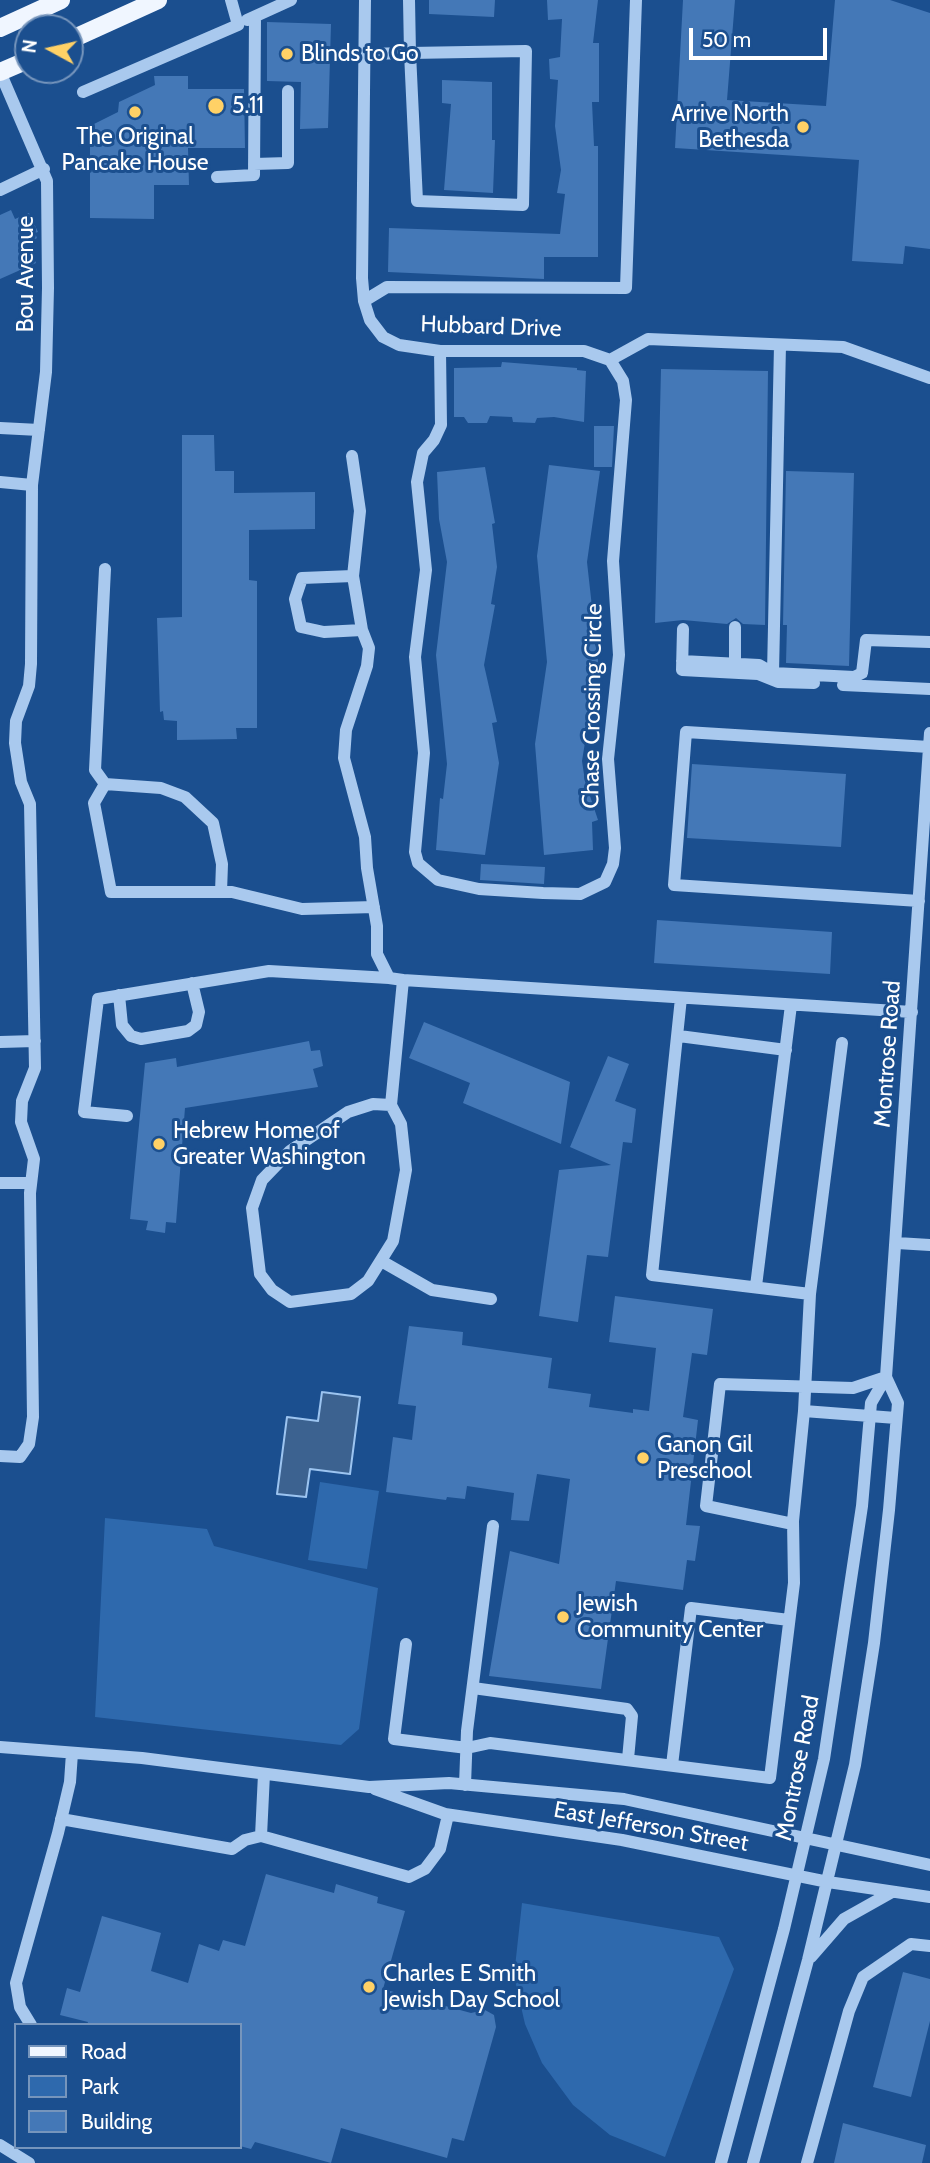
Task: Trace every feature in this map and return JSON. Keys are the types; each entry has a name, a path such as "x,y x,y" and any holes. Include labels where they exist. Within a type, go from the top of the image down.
{"main road":[{"path":"0,28 61,0"},
{"path":"84,34 158,0"}],"street":[{"path":"231,0 238,25"},
{"path":"83,92 291,0"},
{"name":"Hubbard Drive","path":"365,0 364,302 370,320 383,337 399,345 440,351 584,351 610,360"},
{"path":"364,54 410,53 526,51 523,205 417,201 410,53 409,0"},
{"path":"364,302 387,287 626,288 636,0"},
{"path":"217,177 254,175 254,17"},
{"name":"Bou Avenue","path":"0,72 47,181 48,307 46,372 32,485 31,664 29,686 16,721 15,743 21,782 30,804 36,1068 22,1101 21,1122 34,1158 31,1183 33,1417 29,1444 20,1457 0,1456"},
{"path":"254,164 288,163 288,91"},
{"path":"0,190 44,169"},
{"path":"610,360 648,339 843,347 930,378"},
{"path":"773,673 780,345"},
{"name":"Chase Crossing Circle","path":"440,351 441,425 434,440 423,453 417,482 426,570 415,657 424,753 415,852 418,863 438,880 480,889 543,894 580,894 605,882 615,848 608,759 619,655 613,561 626,400 623,381 610,360"},
{"path":"0,428 39,430"},
{"path":"352,456 360,512 353,576 362,630 369,648 367,666 346,730 344,758 365,838 377,954 389,978"},
{"path":"0,482 32,485"},
{"path":"105,569 95,770 106,784 161,788 185,797 213,823 222,864 221,892"},
{"path":"353,576 302,578 295,598 300,627 324,632 362,630"},
{"path":"735,627 735,663"},
{"path":"683,629 682,670 758,674 778,682 930,689"},
{"path":"682,661 759,665 773,673 854,677 862,673 866,640 930,642"},
{"path":"919,901 674,885 686,733 929,747"},
{"name":"Montrose Road","path":"721,2163 797,1875 824,1759 862,1506 871,1403 886,1377 930,733"},
{"path":"106,784 94,803 111,892 221,892 302,909 374,907"},
{"path":"916,941 930,942"},
{"path":"127,1116 85,1112 98,999 269,971 912,1012"},
{"path":"391,1105 373,1104 348,1112 290,1151 262,1180 252,1208 260,1274 272,1290 290,1302 351,1294 368,1280 383,1262 394,1241 406,1170 401,1124 391,1105 403,980"},
{"path":"119,995 122,1025 131,1036 141,1039 188,1031 196,1025 199,1012 192,983"},
{"path":"681,998 652,1275 810,1294"},
{"path":"756,1286 791,1005"},
{"path":"679,1036 786,1050"},
{"path":"0,1042 35,1041"},
{"path":"407,1644 394,1739 467,1748 490,1743 770,1778 794,1583 793,1524 806,1386 810,1294 842,1043"},
{"path":"0,1183 31,1183"},
{"path":"897,1243 930,1245"},
{"path":"383,1262 432,1290 491,1299"},
{"path":"793,1524 706,1506 720,1384 853,1388 886,1377"},
{"name":"Montrose Road","path":"753,2163 828,1882 855,1765 874,1643 897,1418 898,1404 886,1377"},
{"path":"804,1411 897,1418"},
{"path":"466,1785 473,1688 493,1526"},
{"path":"672,1765 691,1608 789,1620"},
{"path":"473,1688 627,1709 632,1716 628,1759"},
{"name":"East Jefferson Street","path":"0,1747 369,1787 466,1785 624,1799 930,1865"},
{"path":"30,2023 20,2007 16,1983 61,1819 72,1753"},
{"path":"261,1836 264,1774"},
{"name":"East Jefferson Street","path":"369,1787 448,1815 622,1840 828,1882 930,1897"},
{"path":"61,1819 232,1849 245,1840 261,1836 409,1877 425,1869 440,1849 448,1815"},
{"path":"808,1960 844,1919 891,1892"},
{"path":"807,2163 849,2011 863,1977 912,1944 930,1946"},
{"path":"0,2145 29,2163"}],"green space":[{"path":"320,1482 379,1491 367,1569 308,1560"},
{"path":"105,1518 207,1529 214,1546 378,1588 359,1729 341,1745 95,1717"},
{"path":"522,1903 719,1937 734,1969 665,2157 610,2135 573,2105 542,2063 525,2024 514,1976"}],"shaded area":[{"path":"322,1392 360,1397 350,1474 310,1469 306,1497 277,1494 287,1417 318,1421"}],"building":[{"path":"429,0 495,0 494,17 429,14"},
{"path":"547,0 598,0 593,43 599,43 599,102 592,102 594,146 598,146 598,257 544,257 544,279 388,272 389,228 560,234 565,194 557,193 561,170 555,126 558,80 550,79 549,59 560,57 562,19 548,20"},
{"name":"Arrive North Bethesda","path":"683,0 735,0 727,100 826,106 835,0 890,0 930,13 930,249 905,246 903,264 852,261 859,160 675,148"},
{"path":"267,22 331,24 328,128 300,129 301,82 267,81"},
{"path":"154,76 188,76 188,89 244,89 245,148 188,148 189,185 154,185 154,219 90,218 90,126 118,112 119,102 155,85"},
{"path":"442,80 492,82 492,140 495,140 493,193 444,190 451,104 442,103"},
{"path":"11,210 15,219 29,213 38,232 35,233 37,238 28,245 36,263 0,279 0,215"},
{"path":"502,362 586,371 584,422 554,417 537,418 535,423 513,422 512,417 490,416 487,423 468,423 464,417 454,417 454,368 501,367"},
{"path":"661,369 768,371 765,625 743,624 736,618 727,624 683,620 655,623"},
{"path":"594,426 614,426 612,467 594,467"},
{"path":"182,435 214,435 215,471 234,471 234,493 315,492 315,529 249,530 249,580 257,581 257,728 236,728 237,739 177,740 177,721 164,720 163,711 160,712 157,618 182,617"},
{"path":"549,465 600,471 587,562 598,661 582,761 585,781 598,820 592,822 593,850 544,855 535,744 547,662 537,556"},
{"path":"485,467 495,523 492,524 497,567 491,604 495,605 484,665 497,722 492,723 499,763 485,855 436,850 440,798 443,799 447,764 436,655 447,562 439,519 437,472"},
{"path":"786,471 854,473 849,666 786,663 787,625 783,625"},
{"path":"692,764 846,774 841,847 687,838"},
{"path":"481,864 545,867 544,884 480,880"},
{"path":"657,920 832,932 830,974 654,963"},
{"path":"424,1022 570,1082 561,1144 463,1103 470,1083 409,1058"},
{"name":"Hebrew Home of Greater Washington","path":"309,1041 311,1051 320,1050 323,1066 313,1069 318,1087 185,1108 176,1223 166,1222 165,1233 146,1230 148,1221 130,1219 145,1063 176,1058 177,1067"},
{"path":"608,1056 629,1064 615,1101 636,1109 632,1143 623,1142 608,1257 587,1255 578,1322 539,1316 559,1170 611,1165 570,1147"},
{"path":"615,1296 713,1309 707,1355 692,1353 683,1417 698,1420 686,1525 700,1526 695,1561 687,1560 683,1590 616,1581 601,1689 489,1676 510,1551 559,1564 570,1479 537,1474 529,1521 511,1520 514,1493 467,1486 465,1499 447,1497 446,1500 386,1492 393,1437 412,1440 416,1406 398,1404 409,1326 463,1332 462,1345 552,1358 548,1388 591,1394 589,1407 633,1413 633,1409 649,1411 656,1348 609,1342"},
{"path":"266,1874 334,1893 336,1884 378,1897 377,1903 405,1911 383,1989 471,2013 485,2010 494,2015 496,2027 464,2141 452,2138 447,2158 341,2128 331,2163 255,2142 251,2149 242,2147 242,2023 88,2023 60,2015 67,1988 80,1992 102,1916 161,1933 151,1971 188,1983 199,1944 219,1951 223,1940 245,1946"},
{"path":"903,1972 930,1979 930,2021 911,2097 873,2087"},
{"path":"843,2123 926,2145 922,2163 834,2163"}],"place":[{"name":"Blinds to Go","path":"287,54"},
{"name":"5.11","path":"216,106"},
{"name":"The Original Pancake House","path":"135,112"},
{"name":"Arrive North Bethesda","path":"803,127"},
{"name":"Hebrew Home of Greater Washington","path":"159,1144"},
{"name":"Ganon Gil Preschool","path":"643,1458"},
{"name":"Jewish Community Center","path":"563,1617"},
{"name":"Charles E Smith Jewish Day School","path":"369,1987"}]}
